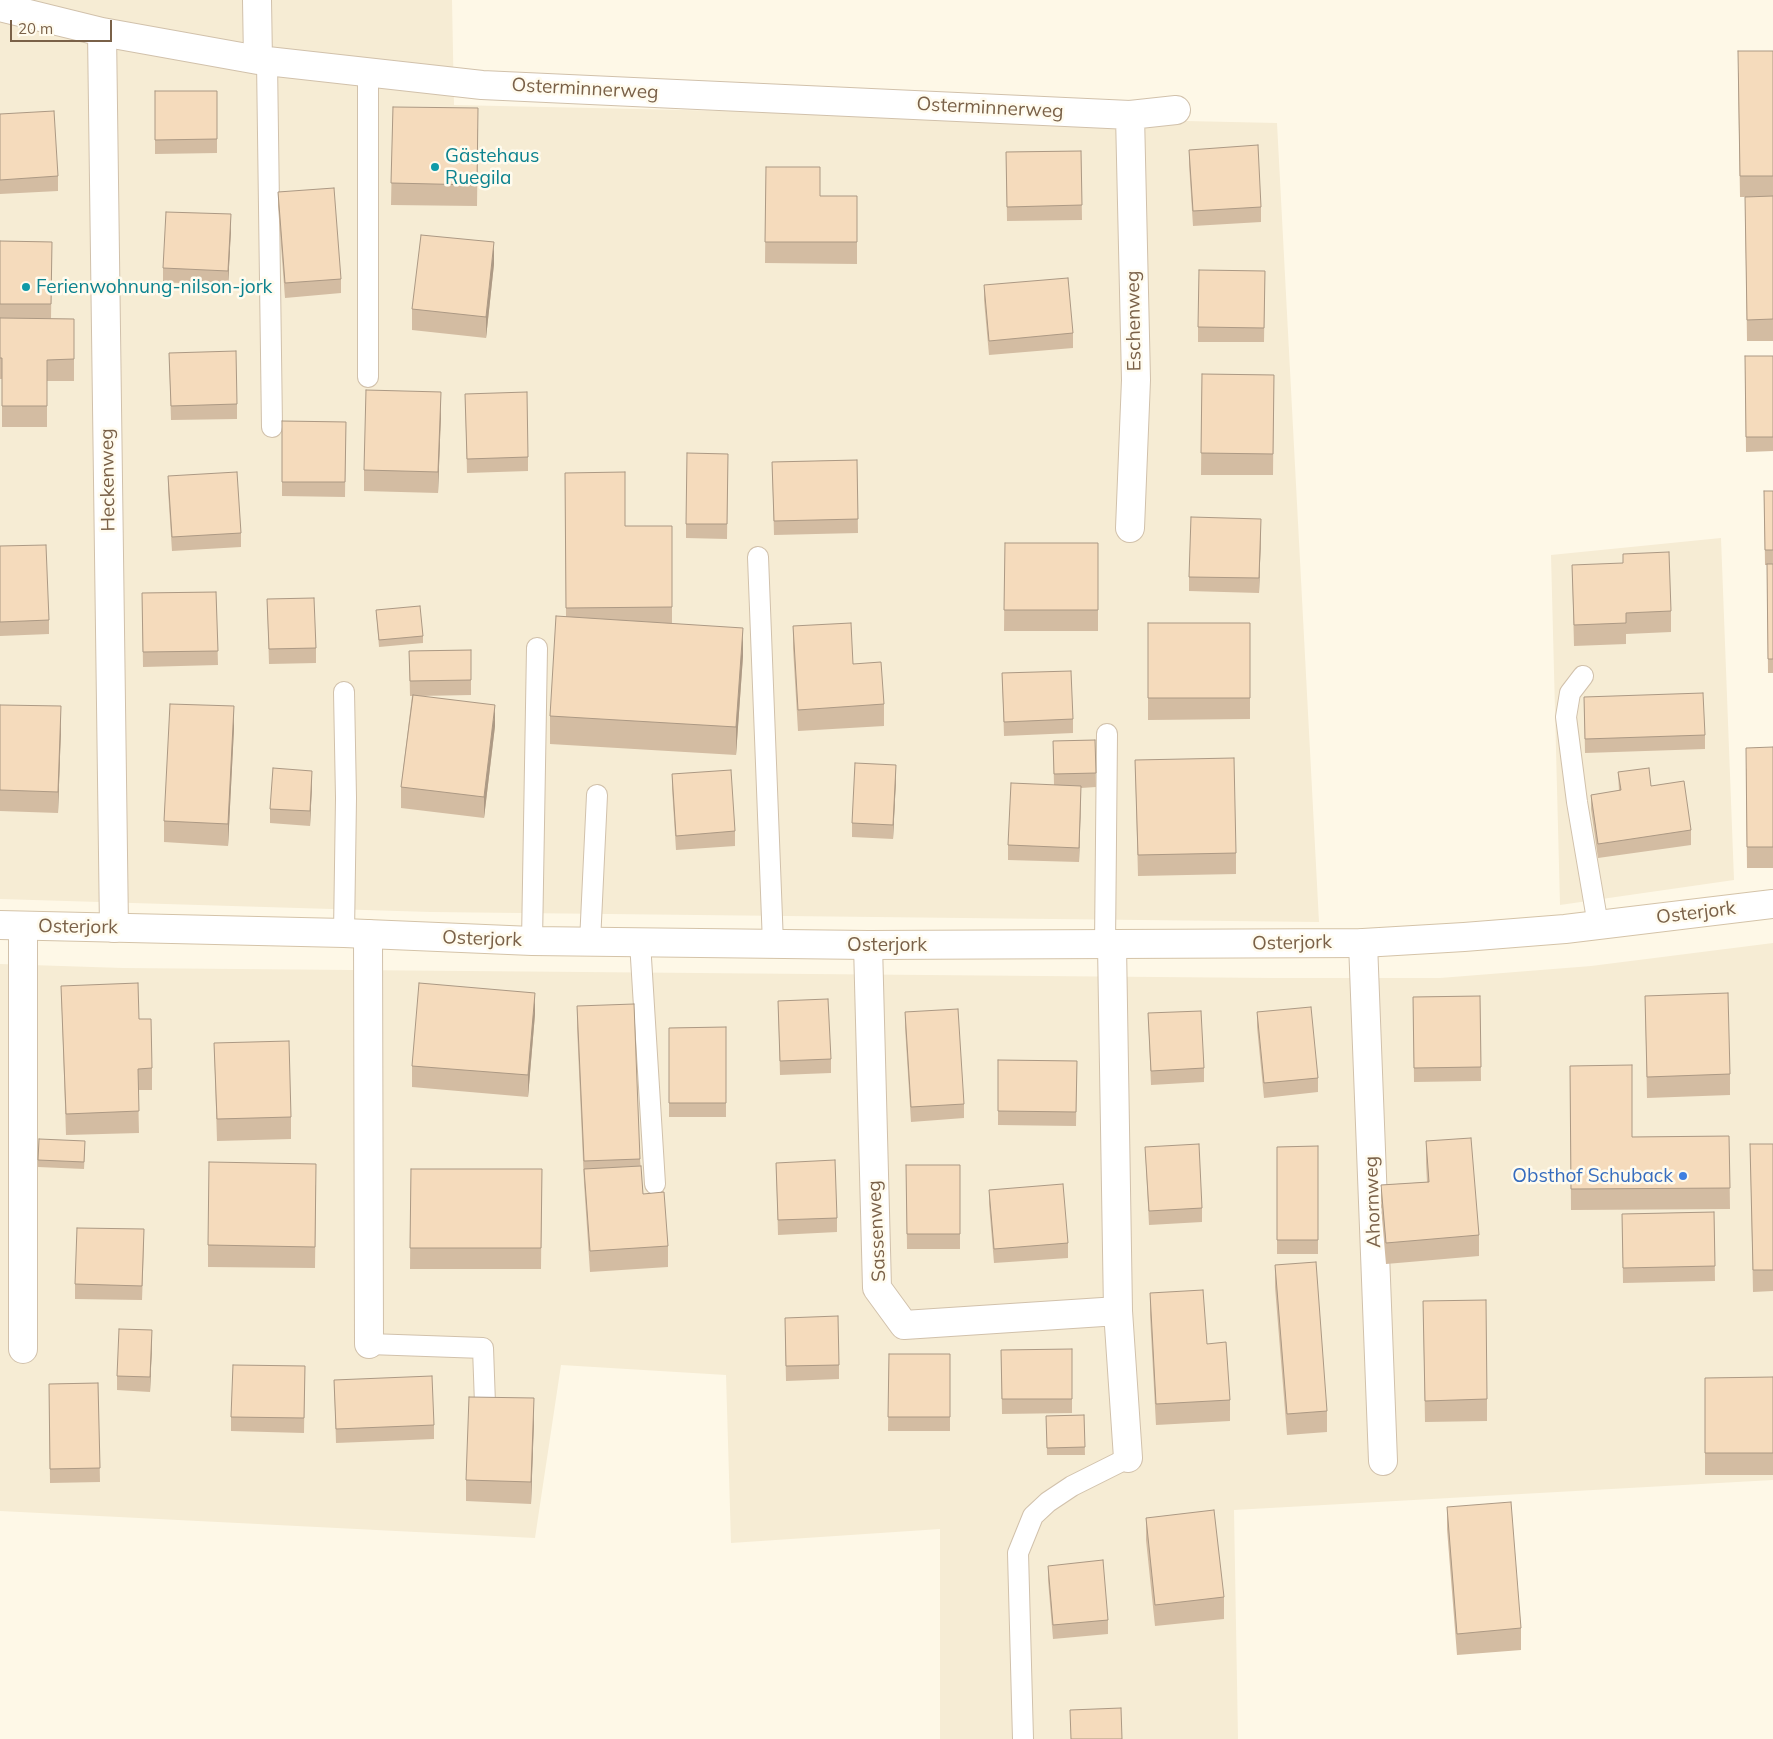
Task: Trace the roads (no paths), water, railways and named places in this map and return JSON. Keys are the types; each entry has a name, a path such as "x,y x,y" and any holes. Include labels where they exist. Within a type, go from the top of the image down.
{"street":[{"path":"257,0 262,61"},
{"name":"Osterminnerweg","path":"0,7 102,32 262,61 482,84 1130,115 1176,110"},
{"name":"Heckenweg","path":"102,32 114,928"},
{"name":"Eschenweg","path":"1130,115 1136,380 1130,528"},
{"name":"Osterjork","path":"12,926 356,933 590,942 868,945 1363,942 1464,937 1598,925 1773,904"},
{"path":"12,926 23,1349"},
{"path":"356,933 369,1344"},
{"name":"Ahornweg","path":"1363,942 1383,1461"},
{"name":"Sassenweg","path":"868,945 877,1288 904,1325 1118,1311"},
{"path":"1109,945 1118,1311 1128,1458"}],"lane":[{"path":"262,61 272,427"},
{"path":"368,72 368,377"},
{"path":"758,556 773,944"},
{"path":"532,941 537,648"},
{"path":"1583,676 1570,693 1566,717 1577,802 1598,925"},
{"path":"344,692 346,798 356,933"},
{"path":"1108,734 1109,945"},
{"path":"590,942 597,795"},
{"path":"640,942 655,1184"},
{"path":"369,1344 483,1348 485,1404"},
{"path":"1023,1739 1018,1554 1033,1516 1048,1502 1072,1486 1128,1458"}],"place":[{"name":"Gästehaus Ruegila","path":"435,167"},
{"name":"Ferienwohnung-nilson-jork","path":"26,287"},
{"name":"Obsthof Schuback","path":"1683,1176"}]}
